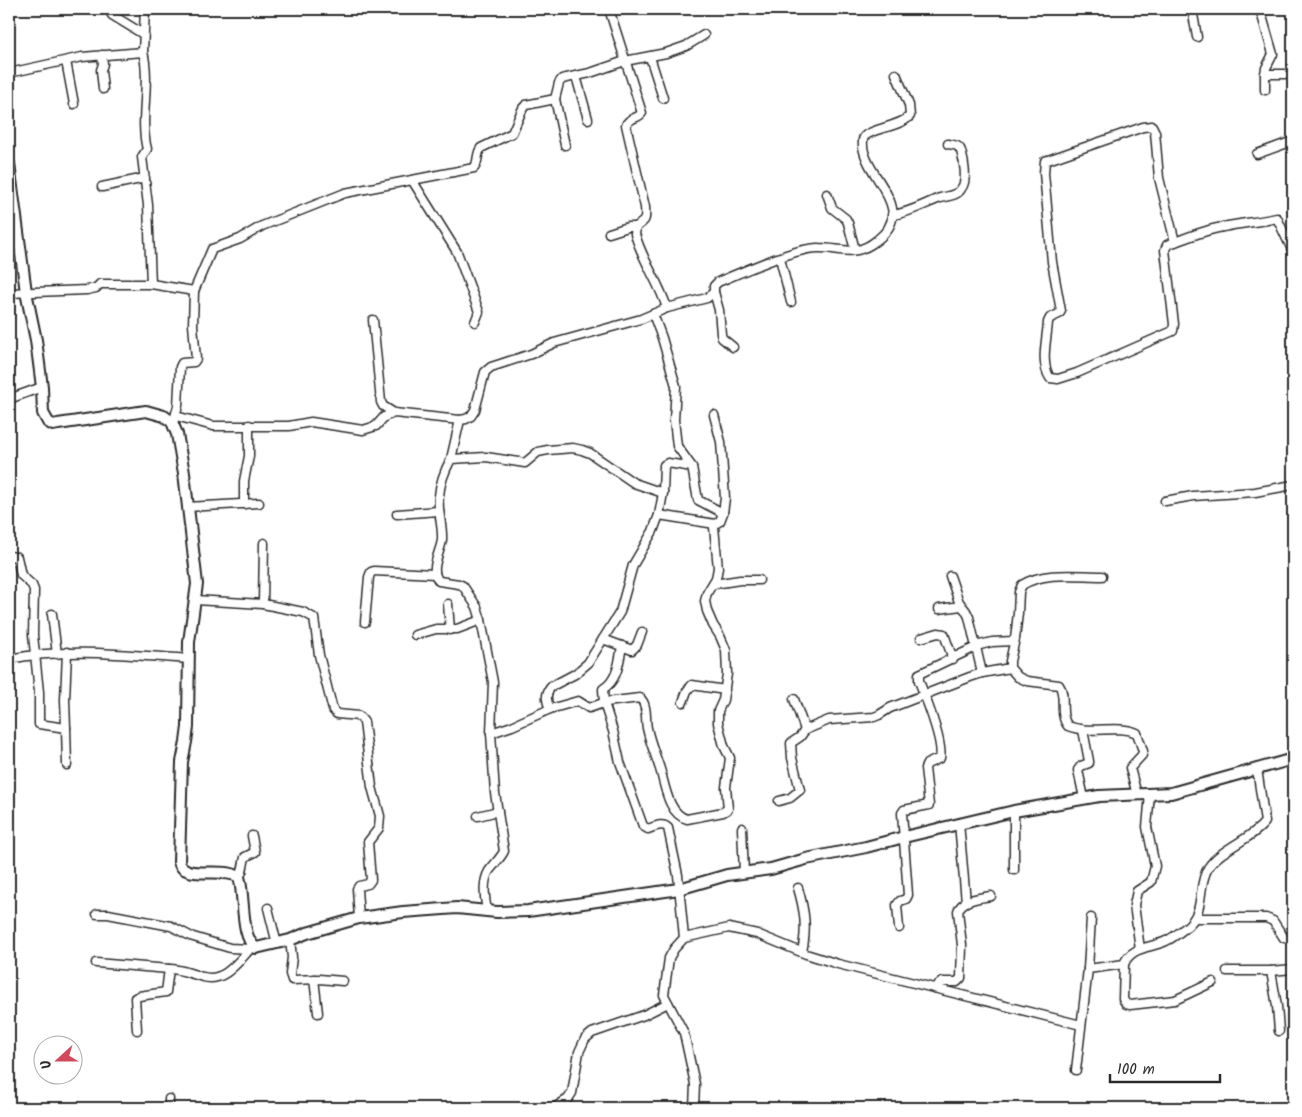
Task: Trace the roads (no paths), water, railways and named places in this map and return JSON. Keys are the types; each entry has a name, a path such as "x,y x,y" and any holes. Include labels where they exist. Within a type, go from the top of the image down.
{"street":[{"path":"109,9 112,15 143,34"},
{"path":"145,9 143,34 145,72 144,130 147,150 142,157 145,178 151,284"},
{"path":"609,9 642,113 640,116 630,119 626,125 646,218 636,227 628,227 610,233"},
{"path":"1192,9 1197,37"},
{"path":"1260,9 1273,54 1264,74 1265,90"},
{"path":"565,145 555,99 560,81 625,61 650,57 686,46 704,35"},
{"path":"9,74 102,55 143,52"},
{"path":"102,55 103,64 100,70 103,89"},
{"path":"650,57 663,98"},
{"path":"66,61 74,104"},
{"path":"733,347 722,338 721,334 719,310 714,292 714,286 718,282 810,248 843,252 855,250 871,244 882,236 889,226 892,215 889,195 872,171 864,153 863,139 867,134 898,124 910,116 909,105 896,74"},
{"path":"1264,74 1293,74"},
{"path":"576,76 588,119"},
{"path":"239,877 229,872 186,871 180,867 179,862 182,762 188,727 189,659 192,614 197,584 184,473 174,419 180,367 182,363 194,362 196,359 194,290 210,252 218,246 240,239 262,226 345,193 474,168 478,151 481,148 512,133 522,108 529,104 555,99"},
{"path":"1175,242 1159,178 1155,132 1152,126 1143,127 1045,161 1044,173 1052,262 1061,311 1050,318 1048,322 1045,356 1047,375 1050,378 1058,379 1077,373 1173,331 1174,324 1165,250 1167,245 1217,228 1277,218 1293,252"},
{"path":"1257,154 1293,142"},
{"path":"892,215 906,213 961,190 964,182 962,151 960,147 948,144"},
{"path":"9,164 26,292 36,340 43,413 52,425 146,411 174,419 213,426 289,426 311,422 363,430 376,426 384,417 394,413 460,420 471,416 475,410 485,372 491,367 531,354 554,343 641,319 667,308 706,298 714,292"},
{"path":"102,187 145,178"},
{"path":"412,180 462,261 479,312 475,322"},
{"path":"827,194 832,208 846,219 848,223 855,250"},
{"path":"636,227 636,239 660,288 667,308"},
{"path":"780,258 790,302"},
{"path":"9,293 87,290 96,288 100,284 151,284 194,290"},
{"path":"653,314 676,386 674,420 677,446 692,466 698,500 723,513"},
{"path":"373,320 381,402 394,413"},
{"path":"9,399 42,387"},
{"path":"659,515 715,524 720,521 725,498 723,461 720,434 714,415"},
{"path":"460,420 451,458 440,485 438,498 442,538 435,566 435,574 439,581 463,586 477,607 493,682 491,733 495,793 504,851 485,879 487,912"},
{"path":"244,504 244,480 249,456 249,425"},
{"path":"451,458 486,457 525,463 538,452 573,448 590,453 634,483 663,493"},
{"path":"550,709 546,698 548,690 582,670 620,612 633,565 653,530 659,515 663,493 664,465 668,463 692,466"},
{"path":"1165,501 1193,496 1247,493 1293,485"},
{"path":"187,507 259,503"},
{"path":"397,514 439,511"},
{"path":"491,733 550,709 578,701 589,708 604,703 634,699 642,700 645,706 648,735 669,799 681,816 688,819 723,812 728,808 726,787 730,758 724,746 718,723 718,711 725,690 726,650 707,612 705,601 707,593 714,584 718,568 715,524"},
{"path":"263,604 264,543"},
{"path":"9,556 18,557 21,575 34,587 33,635 39,692 39,724 66,728"},
{"path":"365,622 371,572 435,574"},
{"path":"1102,576 1060,575 1034,580 1022,585 1019,592 1010,668 1018,677 1027,681 1059,685 1061,689 1062,712 1066,723 1072,728 1083,730 1121,729 1137,733 1143,751 1142,755 1130,768 1137,795"},
{"path":"950,576 961,606 969,618 982,673"},
{"path":"714,584 740,580 759,580"},
{"path":"195,600 263,604 303,612 314,618 320,662 333,710 337,714 359,716 364,722 372,787 380,816 380,824 368,842 371,880 368,884 359,886 357,889 359,918"},
{"path":"448,604 450,630"},
{"path":"940,609 961,606"},
{"path":"52,614 57,654"},
{"path":"415,635 436,629 457,629 481,620"},
{"path":"603,639 634,649 642,632"},
{"path":"921,638 938,633 944,634 953,659"},
{"path":"899,928 897,904 906,899 908,895 903,812 930,805 926,765 938,760 941,754 938,736 919,681 919,674 976,647 992,642 1014,641"},
{"path":"622,646 618,670 611,683 603,689 604,703 617,743 620,762 643,826 648,829 662,825 668,828 678,875 684,938"},
{"path":"67,652 65,700 67,765"},
{"path":"9,659 80,652 189,659"},
{"path":"780,801 790,798 800,790 792,758 791,743 806,730 829,720 879,716 890,708 982,673 1010,668"},
{"path":"683,702 689,687 692,685 725,690"},
{"path":"794,699 806,730"},
{"path":"1083,730 1089,763 1081,766 1078,770 1084,798"},
{"path":"97,914 108,914 171,926 190,936 230,948 260,948 359,918 446,908 487,912 528,911 679,889 727,876 866,848 959,823 1014,811 1084,798 1171,793 1190,789 1293,759"},
{"path":"1213,982 1175,1000 1130,1005 1126,1004 1123,1000 1124,964 1130,956 1140,949 1167,941 1187,927 1195,918 1199,909 1203,882 1211,864 1265,822 1257,769"},
{"path":"1140,949 1134,899 1137,891 1152,880 1155,866 1147,826 1150,794"},
{"path":"478,816 498,811"},
{"path":"1014,811 1014,870"},
{"path":"959,823 966,902"},
{"path":"742,828 744,873"},
{"path":"252,836 255,852 244,858 242,872 239,877 243,892 245,925 252,948"},
{"path":"798,888 805,916 805,938 802,952"},
{"path":"934,988 942,982 957,982 961,978 962,945 958,911 961,904 991,896"},
{"path":"268,908 277,944"},
{"path":"1076,1070 1088,969 1091,918"},
{"path":"1195,918 1266,918 1273,921 1284,938 1293,940"},
{"path":"694,1108 694,1076 684,1033 664,992 669,958 684,938 729,928 757,934 838,964 1081,1025"},
{"path":"290,940 292,957 290,978 296,980 343,981"},
{"path":"96,963 185,971 214,978 220,977 229,971 252,948"},
{"path":"1088,969 1124,964"},
{"path":"137,1030 134,998 166,992 169,969"},
{"path":"1227,971 1271,972 1293,969"},
{"path":"1271,972 1279,1031"},
{"path":"314,979 318,1014"},
{"path":"554,1108 572,1093 579,1052 585,1039 592,1033 669,1005"},
{"path":"169,1099 169,1108"}]}
